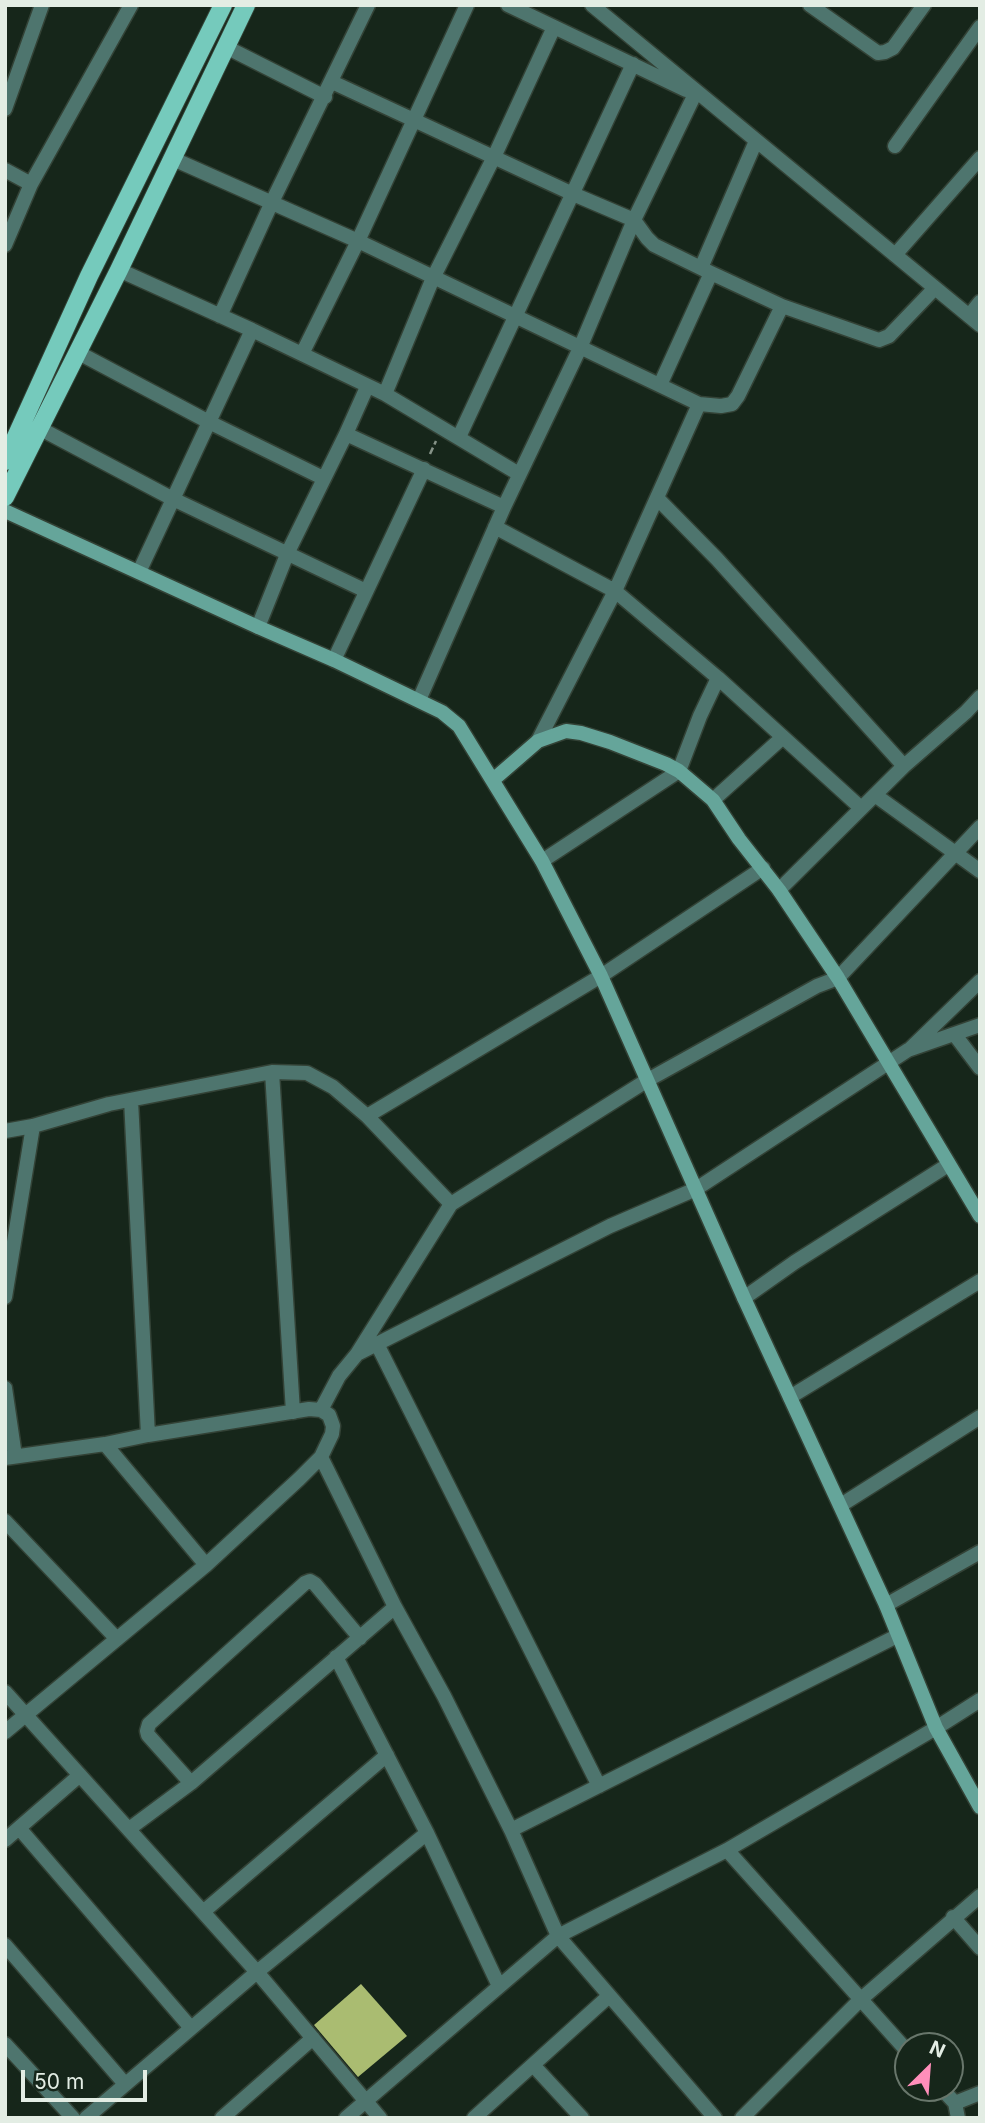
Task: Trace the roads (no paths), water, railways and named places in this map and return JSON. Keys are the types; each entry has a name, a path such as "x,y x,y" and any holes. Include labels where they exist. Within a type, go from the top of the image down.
{"main road":[{"path":"5,461 89,276 223,5"},
{"path":"5,497 119,270 246,5"},
{"path":"5,511 419,700 442,712 459,726 542,861 601,976 744,1298 886,1605 936,1728 977,1798"},
{"path":"493,780 538,741 566,731 581,733 639,753 679,771 713,800 779,890 838,978 980,1216"}],"street":[{"path":"5,109 42,5"},
{"path":"5,245 31,184 131,5"},
{"path":"220,316 368,5"},
{"path":"302,354 358,241 467,5"},
{"path":"508,5 699,96"},
{"path":"592,5 974,321 980,302"},
{"path":"810,5 878,53 893,48 924,5"},
{"path":"384,394 433,278 494,157 554,27"},
{"path":"895,146 980,27"},
{"path":"226,47 325,97"},
{"path":"459,437 633,64"},
{"path":"332,82 634,220 654,245 706,271 782,306 879,340 889,336 935,288"},
{"path":"419,700 519,474 580,348 634,220 699,96"},
{"path":"660,385 756,141"},
{"path":"171,158 358,241 699,404 732,404 782,306"},
{"path":"895,255 980,158"},
{"path":"5,170 31,184"},
{"path":"119,270 384,394 519,474"},
{"path":"139,572 252,330"},
{"path":"77,352 209,422 323,478"},
{"path":"258,627 288,552 367,387"},
{"path":"538,741 615,591 699,404"},
{"path":"39,428 173,499 366,591"},
{"path":"346,434 504,507"},
{"path":"334,660 424,469"},
{"path":"657,498 717,559 904,766"},
{"path":"495,527 615,591 718,678 861,808"},
{"path":"542,861 679,771 718,678"},
{"path":"779,890 904,766 980,697"},
{"path":"713,800 783,737"},
{"path":"874,795 980,871"},
{"path":"321,1410 339,1376 357,1354 451,1205 646,1081 817,986 838,978 980,827"},
{"path":"367,1116 601,976 762,869"},
{"path":"357,1354 598,1232 696,1189 888,1065 908,1050 980,981"},
{"path":"908,1050 980,1025"},
{"path":"955,1035 980,1068"},
{"path":"5,1131 33,1126 109,1104 272,1072 307,1073 332,1087 367,1116 451,1205"},
{"path":"272,1072 293,1412"},
{"path":"131,1100 148,1435"},
{"path":"5,1297 33,1126"},
{"path":"744,1298 795,1262 948,1165"},
{"path":"790,1397 980,1281"},
{"path":"377,1343 598,1786"},
{"path":"5,1388 10,1457 105,1444 309,1409 321,1410 329,1415 333,1426 321,1457 206,1565 5,1732"},
{"path":"841,1505 980,1417"},
{"path":"105,1444 206,1565"},
{"path":"321,1457 395,1607 511,1830 558,1936 715,2118"},
{"path":"5,1521 116,1638"},
{"path":"886,1605 980,1552"},
{"path":"191,1783 148,1735 149,1724 305,1583 310,1581 315,1584 360,1638"},
{"path":"129,1829 191,1783 395,1607"},
{"path":"511,1830 897,1636"},
{"path":"336,1657 427,1833 499,1986"},
{"path":"5,1692 257,1972 380,2118"},
{"path":"346,2118 558,1936 727,1850 980,1700"},
{"path":"203,1912 387,1755"},
{"path":"5,1840 80,1775"},
{"path":"19,1828 191,2028"},
{"path":"86,2118 257,1972 427,1833"},
{"path":"727,1850 894,2037"},
{"path":"742,2118 860,2000 980,1896"},
{"path":"953,1917 980,1948"},
{"path":"5,1945 125,2084"},
{"path":"474,2118 609,1996"},
{"path":"222,2118 313,2038"},
{"path":"5,2044 73,2118"},
{"path":"533,2065 582,2118"},
{"path":"955,2113 980,2093"}]}
